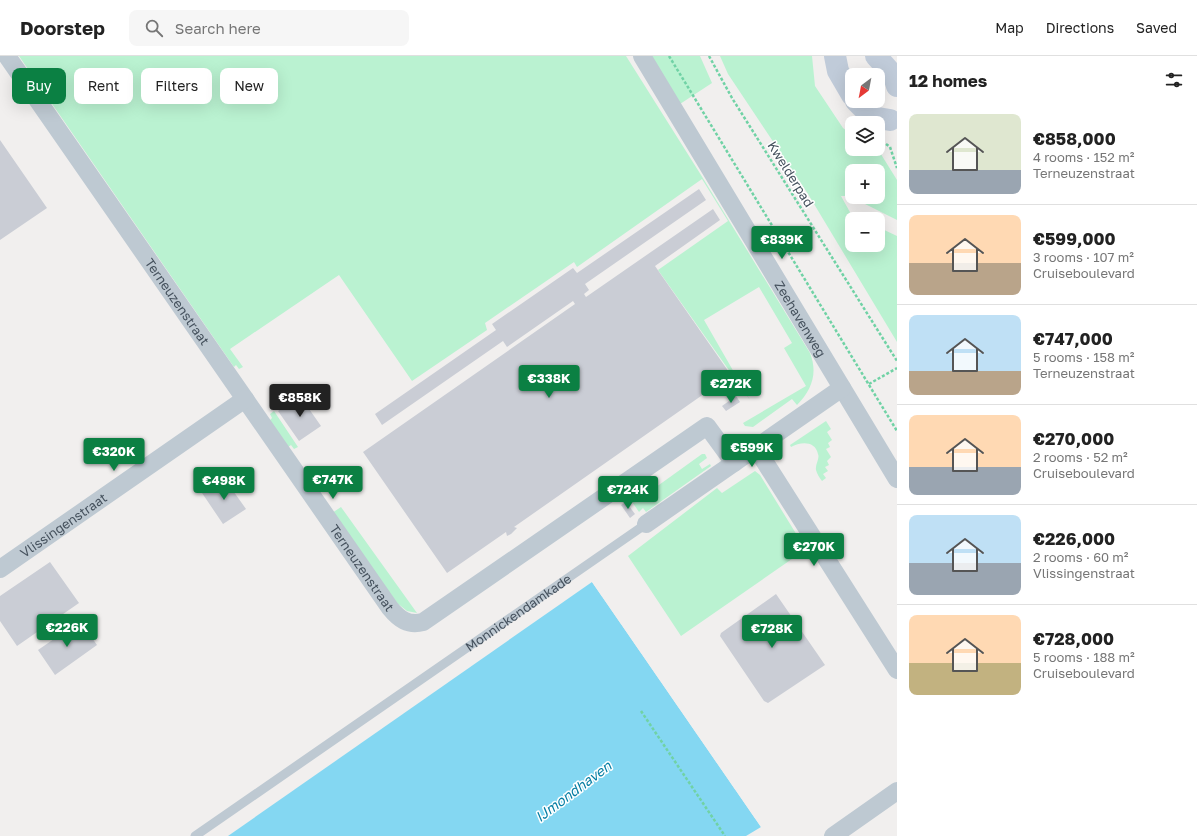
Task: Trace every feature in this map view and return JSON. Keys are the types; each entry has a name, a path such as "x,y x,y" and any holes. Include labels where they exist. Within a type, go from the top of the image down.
{"street":[{"name":"Terneuzenstraat","path":"7,56 396,616 407,622 415,624 429,617 706,426 734,463"},
{"name":"Zeehavenweg","path":"642,56 897,479"},
{"path":"835,56 838,71 845,83"},
{"path":"876,56 894,76 897,86"},
{"path":"863,108 872,117 895,121"},
{"name":"Monnickendamkade","path":"646,524 842,388"},
{"name":"Vlissingenstraat","path":"0,569 245,399"},
{"path":"756,448 897,670"},
{"path":"833,836 855,828 897,791"}],"lane":[{"name":"Monnickendamkade","path":"195,836 646,524"}],"path":[{"path":"669,56 897,430"},
{"name":"Kwelderpad","path":"710,56 749,125 897,361"},
{"path":"885,143 890,147 897,168"},
{"path":"869,384 897,368"},
{"path":"863,423 885,410"},
{"path":"641,711 725,836"}],"green space":[{"path":"19,56 626,56 810,353 813,374 810,387 797,405 792,399 753,427 745,426 743,423 806,386 784,348 792,343 759,287 704,320 750,400 658,270 728,221 702,179 577,267 574,262 485,323 487,330 412,381 339,275 230,349 243,367 239,369 236,365 234,367 52,104 66,104 66,68 27,68"},
{"path":"647,56 700,56 712,83 680,104"},
{"path":"720,56 812,56 815,86 845,130 845,156 882,156 897,180 897,220 885,214 885,212 881,212 865,204 885,204 885,164 845,164 845,196 841,196 850,212 845,212 845,252 885,252 885,230 897,236 897,342 808,194 728,74"},
{"path":"274,411 298,447 294,449 291,445 287,448 269,421 272,418 270,414"},
{"path":"826,421 831,429 827,432 832,440 828,443 830,447 826,449 831,457 827,461 829,465 825,467 828,471 823,474 826,478 822,481 816,470 818,456 814,446 807,443 791,447 790,445"},
{"path":"702,454 705,454 707,458 699,464 702,469 710,464 711,466 646,512 643,508 639,512 626,493 614,501 613,500 630,489 638,500"},
{"path":"755,471 760,475 803,545 802,552 681,636 628,556 717,488 722,493"},
{"path":"341,507 417,613 407,611 397,603 332,513"}],"water":[{"name":"IJmondhaven","path":"592,582 761,827 746,836 228,836"}],"pier":[{"path":"593,581 763,826 761,827 592,582"}],"building":[{"path":"0,140 47,208 0,240"},
{"path":"699,189 706,200 585,284 589,290 584,294 586,297 713,209 720,220 655,266 731,375 514,527 517,528 511,534 507,536 506,532 447,573 363,452 575,304 573,301 507,347 503,341 382,425 375,414 496,330 492,324 573,268 577,273"},
{"path":"300,396 321,426 299,441 278,411"},
{"path":"736,396 740,402 726,411 722,406"},
{"path":"224,478 246,509 223,524 202,493"},
{"path":"626,502 635,514 630,518 621,505"},
{"path":"50,562 79,603 17,646 0,621 0,596"},
{"path":"776,594 825,665 768,703 764,701 720,636 721,633"},
{"path":"80,621 97,645 55,675 38,650"}]}
